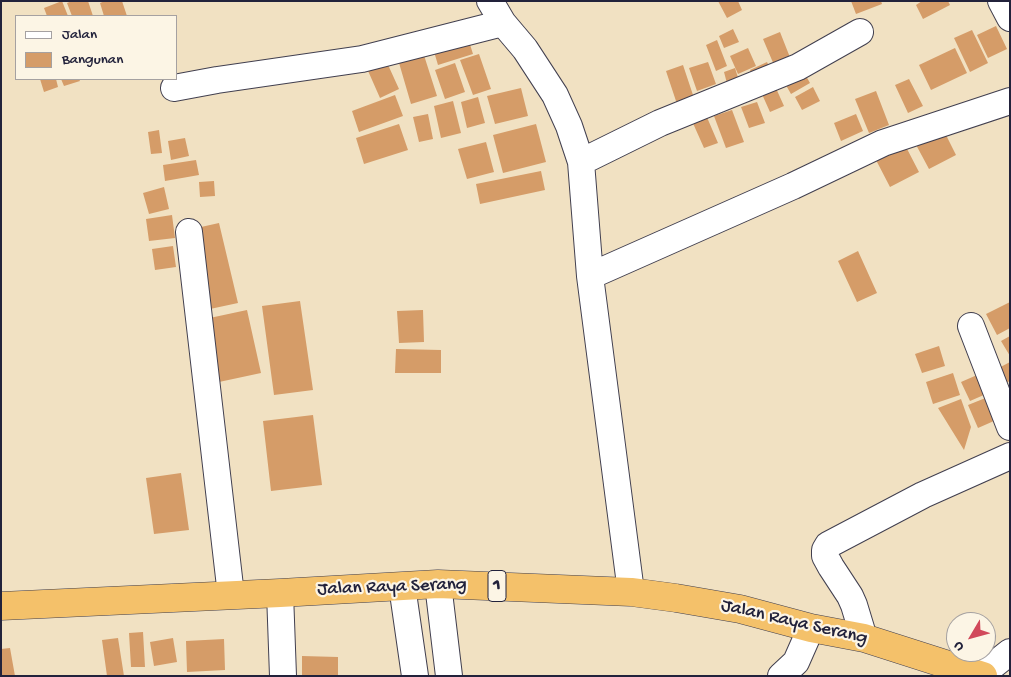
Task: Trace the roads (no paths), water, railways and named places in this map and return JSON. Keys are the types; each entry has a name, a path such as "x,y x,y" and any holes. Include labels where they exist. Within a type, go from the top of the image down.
{"highway":[{"name":"Jalan Raya Serang","path":"1,606 438,584 631,592 740,610 811,628 864,638 982,675"}],"street":[{"path":"1001,1 1010,18"},
{"path":"174,88 362,59 496,12 525,49 555,95 569,126 581,162 590,276 631,592"},
{"path":"581,162 660,123 798,67 860,32"},
{"path":"590,276 883,144 1010,101"},
{"path":"189,232 231,595"},
{"path":"971,326 1010,427"},
{"path":"864,638 850,596 826,556 825,550 828,545 923,495 1010,456"},
{"path":"438,584 449,676"},
{"path":"402,586 415,676"},
{"path":"280,593 284,676"},
{"path":"781,676 796,662 811,628"},
{"path":"982,675 1010,652"}]}
